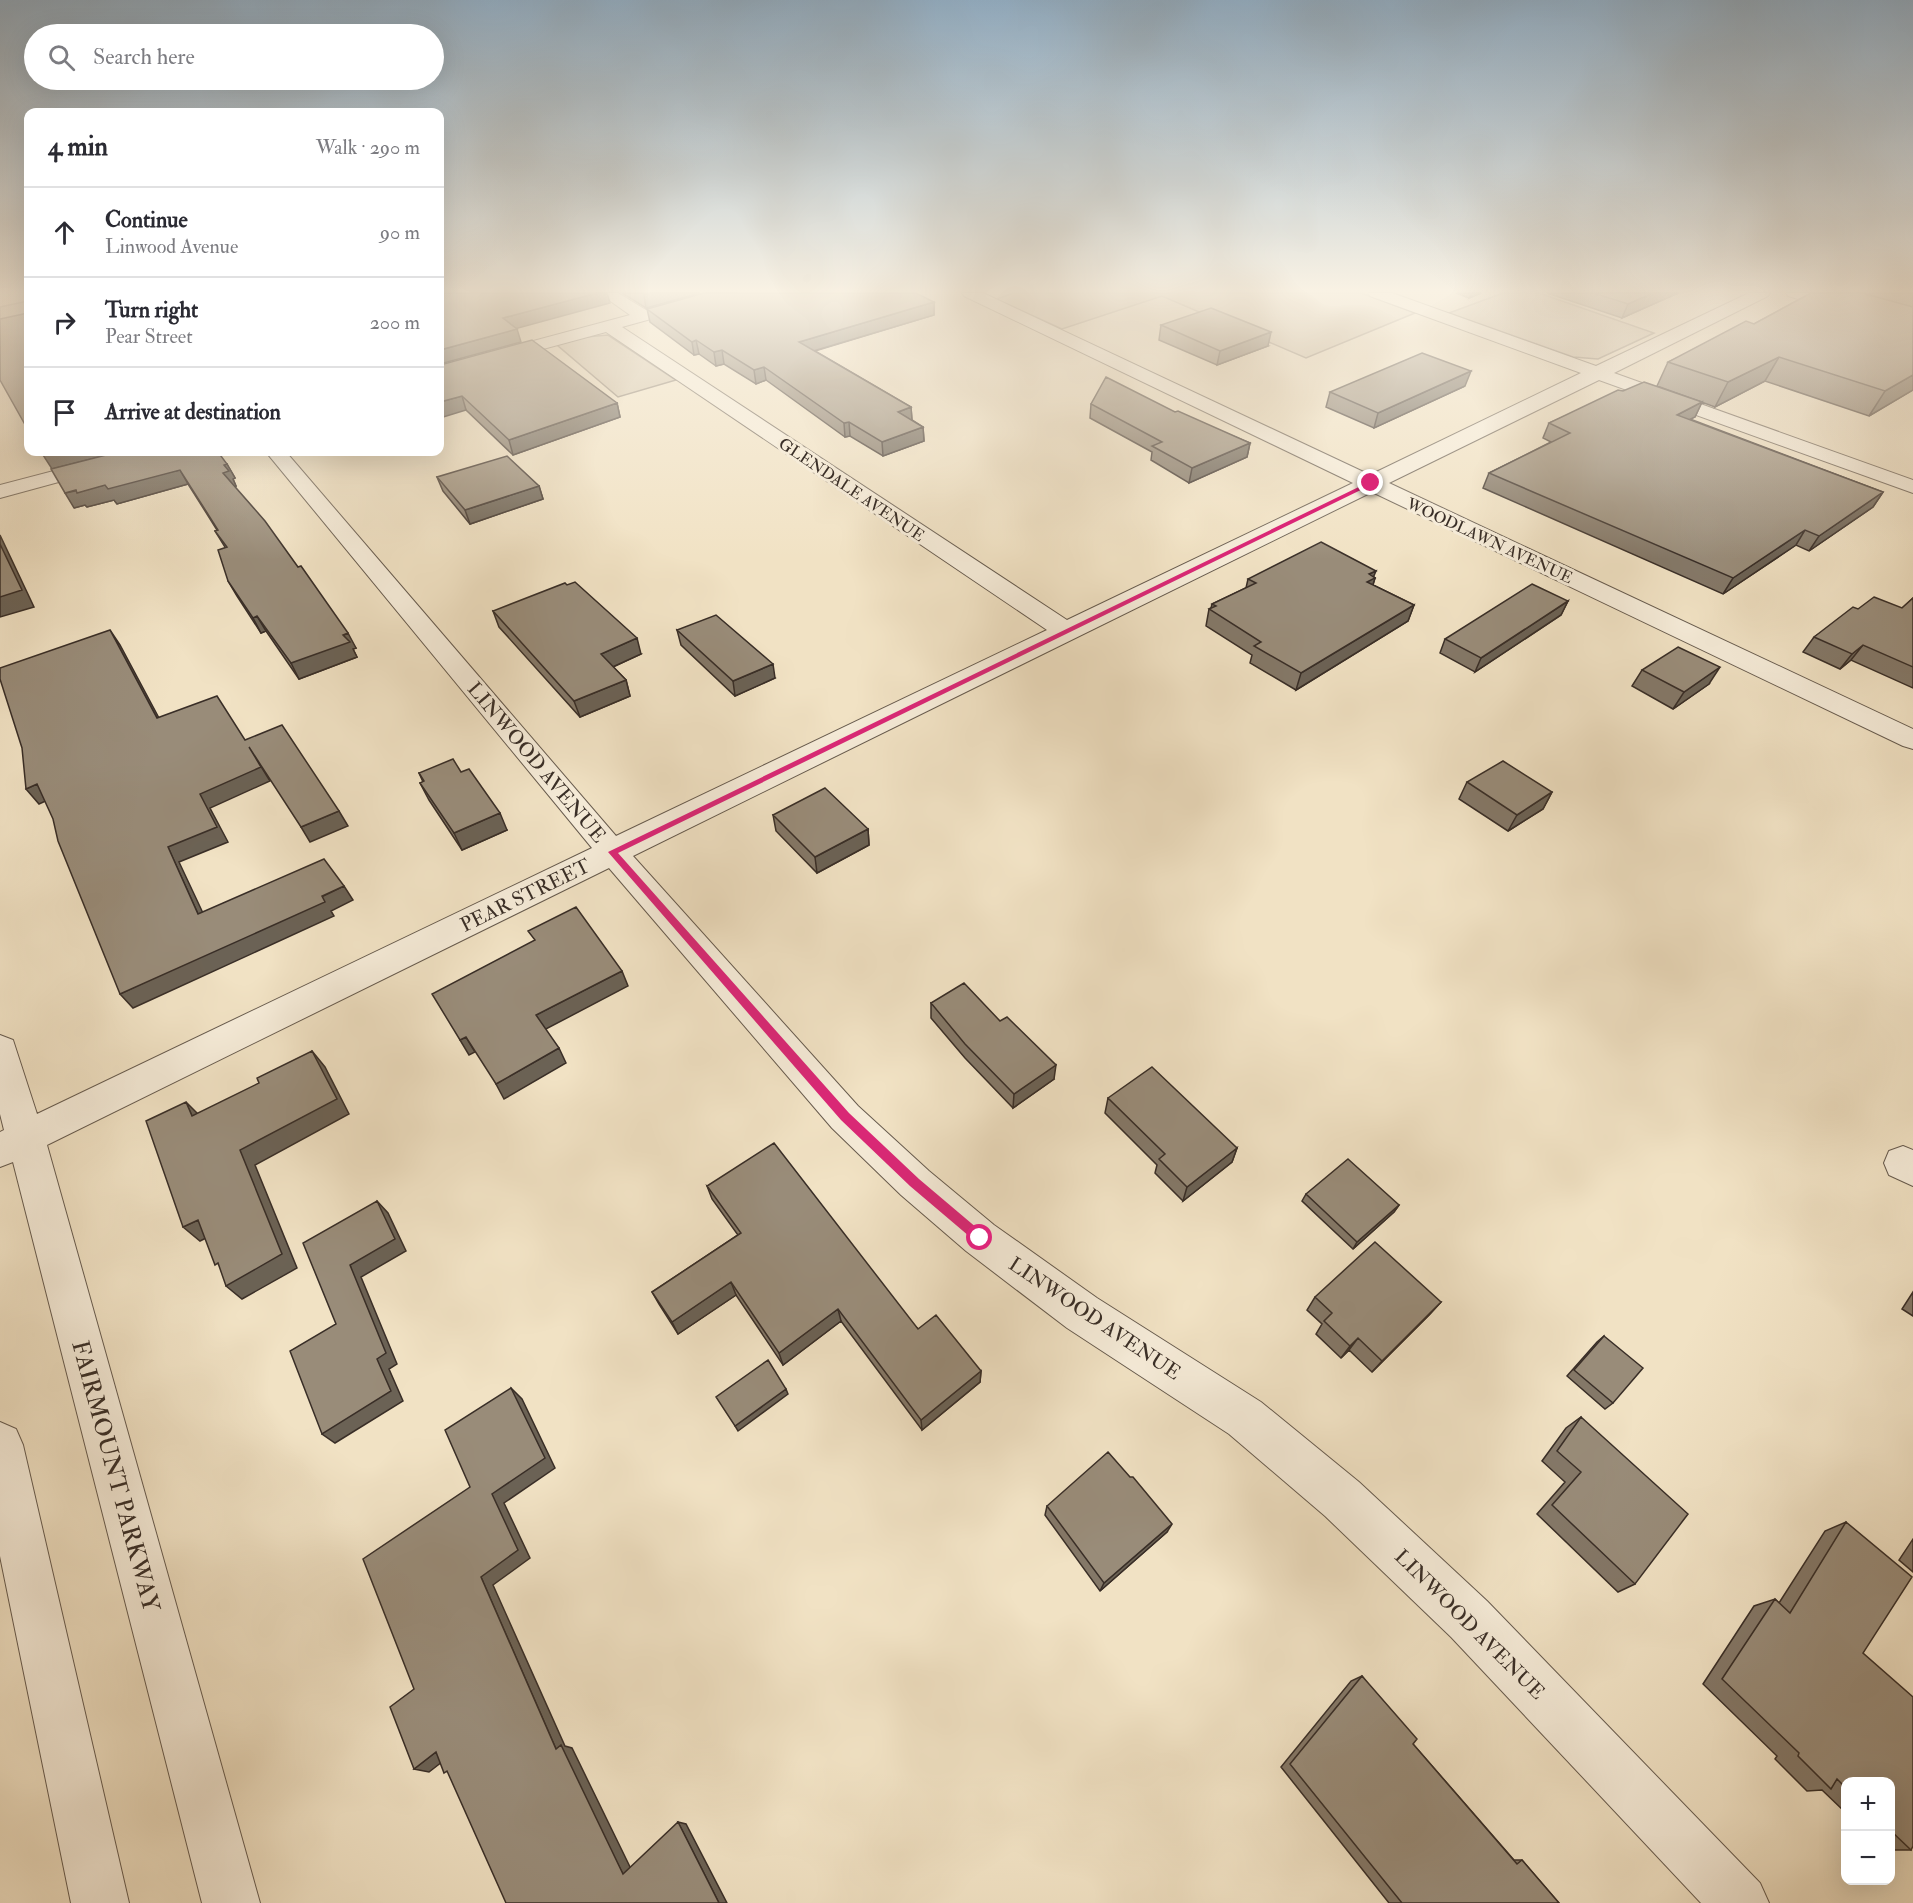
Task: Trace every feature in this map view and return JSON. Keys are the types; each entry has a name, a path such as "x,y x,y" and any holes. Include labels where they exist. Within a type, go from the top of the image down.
{"street":[{"name":"GLENDALE AVENUE","path":"693,382 1066,631"},
{"name":"WOODLAWN AVENUE","path":"1157,382 1913,740"},
{"name":"PEAR STREET","path":"13,1144 1580,382"},
{"path":"1622,382 1913,487"},
{"path":"0,492 132,456"},
{"name":"LINWOOD AVENUE","path":"279,456 612,852 845,1117 915,1183 980,1238 1082,1313 1245,1418 1342,1499 1469,1619 1740,1903"},
{"name":"FAIRMOUNT PARKWAY","path":"0,1050 13,1144 231,1903"},
{"path":"0,1445 100,1903"}],"shaded area":[{"path":"600,382 670,382 618,397"}],"building":[{"path":"1,382 24,382 24,423"},
{"path":"444,382 588,382 617,403 509,440 462,396 444,401"},
{"path":"785,382 868,382 911,407 898,412 923,427 882,442 849,422 844,423"},
{"path":"1103,382 1115,382 1175,412 1178,411 1250,443 1192,468 1152,446 1162,442 1091,404"},
{"path":"1354,382 1447,382 1378,413 1330,392"},
{"path":"1644,382 1702,402 1677,415 1883,492 1819,536 1805,530 1733,578 1489,473 1570,433 1549,423 1618,390 1623,391"},
{"path":"1856,382 1901,382 1885,391"},
{"path":"102,456 221,456 229,471 223,473 265,521 298,567 301,566 348,633 343,635 350,642 291,663 257,616 253,618 228,581 218,550 227,547 215,531 218,530 180,470 108,489 105,485 77,493 76,490 65,493 51,469"},
{"path":"507,456 539,486 465,510 437,477"},
{"path":"1321,542 1376,571 1369,574 1375,578 1367,582 1414,605 1301,673 1254,646 1261,642 1209,609 1216,606 1212,604 1256,583 1248,579"},
{"path":"0,544 22,590 0,597"},
{"path":"575,582 637,638 601,654 626,680 574,701 493,611 565,583 567,585"},
{"path":"1532,584 1568,601 1481,658 1445,639"},
{"path":"1874,597 1902,608 1913,598 1913,667 1863,645 1852,654 1814,637 1853,607 1858,609"},
{"path":"716,615 773,664 733,681 677,630"},
{"path":"110,630 157,718 217,696 245,740 282,725 339,811 301,827 249,747 261,767 200,794 217,827 168,847 198,914 324,859 344,886 322,896 325,902 120,994 58,841 53,819 37,784 26,789 22,748 0,679 0,668"},
{"path":"1678,647 1720,667 1684,692 1642,670"},
{"path":"453,759 461,772 469,769 500,813 454,833 420,783 424,781 419,773"},
{"path":"1503,761 1552,792 1517,815 1467,782"},
{"path":"825,788 868,829 815,857 773,815"},
{"path":"576,907 622,971 536,1015 559,1048 496,1084 466,1037 460,1040 432,994 535,940 528,931"},
{"path":"964,983 1000,1021 1007,1017 1056,1065 1014,1094 965,1044 931,1003"},
{"path":"312,1051 337,1099 240,1150 282,1254 226,1286 218,1263 215,1265 198,1220 183,1227 146,1121 186,1102 192,1116 259,1083 257,1078"},
{"path":"1152,1067 1237,1148 1187,1187 1159,1159 1165,1154 1108,1098"},
{"path":"774,1143 918,1329 936,1315 981,1371 921,1420 838,1309 779,1353 731,1282 672,1322 652,1292 741,1233 707,1186"},
{"path":"1348,1159 1399,1205 1357,1242 1306,1194"},
{"path":"377,1201 395,1239 350,1265 386,1353 377,1359 391,1391 322,1434 290,1351 336,1324 303,1243"},
{"path":"1375,1242 1441,1302 1382,1361 1358,1338 1350,1346 1324,1321 1332,1313 1315,1297"},
{"path":"1604,1336 1643,1368 1613,1403 1574,1370"},
{"path":"768,1360 786,1389 735,1426 716,1397"},
{"path":"511,1388 545,1458 492,1494 518,1550 481,1577 556,1749 561,1745 623,1874 678,1822 719,1903 506,1903 447,1771 444,1773 436,1752 414,1769 390,1707 414,1689 363,1559 470,1487 445,1430"},
{"path":"1581,1417 1688,1514 1635,1584 1552,1505 1581,1472 1557,1451"},
{"path":"1108,1452 1130,1477 1133,1477 1172,1524 1104,1583 1047,1506"},
{"path":"1846,1522 1912,1577 1863,1653 1913,1697 1913,1846 1911,1850 1895,1835 1895,1777 1841,1777 1841,1783 1837,1779 1831,1789 1798,1756 1799,1753 1722,1679 1775,1599 1790,1613"},
{"path":"1362,1676 1417,1739 1413,1744 1517,1864 1522,1860 1559,1903 1402,1903 1290,1764"}],"route":[{"path":"980,1238 915,1183 845,1117 612,852 1371,483"}]}
